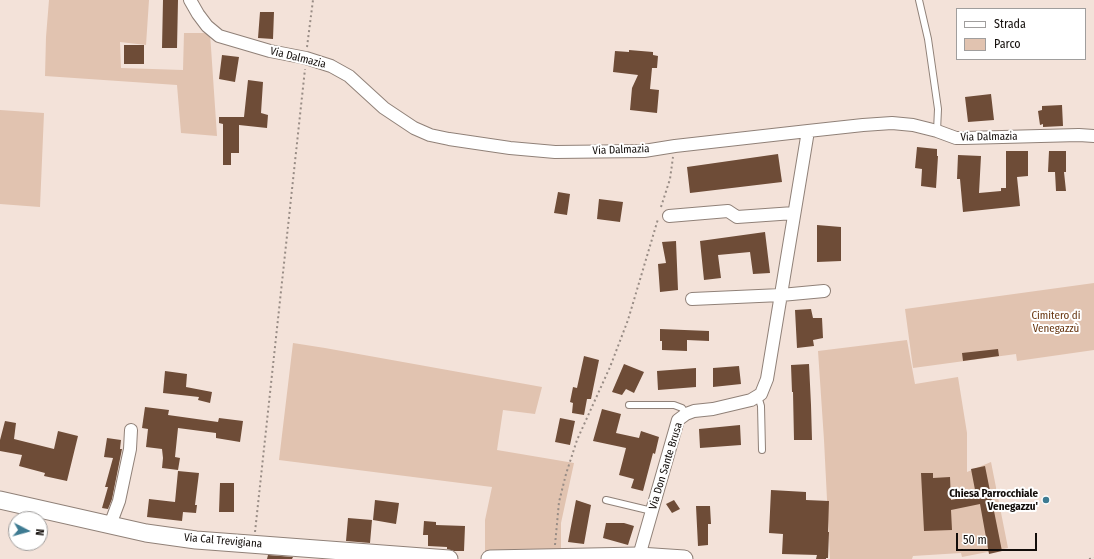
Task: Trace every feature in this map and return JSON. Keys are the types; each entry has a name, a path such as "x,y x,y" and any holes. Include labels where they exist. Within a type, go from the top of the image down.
{"street":[{"name":"Via Dalmazia","path":"190,0 207,26 219,36 262,49 306,58 331,66 349,76 384,108 414,128 430,135 443,138 510,148 555,152 644,151 808,130 863,124 892,123 913,125 937,131 956,138 1079,135 1094,136"},
{"path":"758,396 761,394 767,379 808,130"},
{"path":"663,213 728,211 737,217 794,213"},
{"path":"692,298 781,295 824,291"},
{"name":"Via Don Sante Brusa","path":"640,556 678,420 686,414 694,411 713,409 751,400 758,396"},
{"path":"110,526 119,501 130,449 131,430"},
{"name":"Via Cal Trevigiana","path":"0,500 110,526 196,540 449,559"},
{"path":"490,559 640,556 684,559"}],"lane":[{"path":"920,0 928,39 938,109 937,131"},
{"path":"758,396 761,406 762,450"},
{"path":"629,405 674,405 682,408 686,414"},
{"path":"606,500 652,511"}],"path":[{"path":"254,544 313,0"},
{"path":"554,558 559,502 566,474 577,440 610,367 628,320 663,213 675,146"},
{"path":"1089,559 1094,558"}],"green space":[{"path":"49,0 149,0 146,45 120,42 121,68 183,70 184,33 210,33 217,136 181,133 177,85 45,76"},
{"path":"0,110 44,113 40,207 0,204"},
{"name":"Cimitero di Venegazzù","path":"1094,283 1094,350 1017,361 1016,354 913,368 905,309"},
{"path":"907,340 915,384 958,377 967,433 967,472 991,462 1008,548 962,557 961,553 913,556 912,559 830,559 818,351"},
{"path":"293,343 542,387 535,414 503,410 497,450 574,463 561,523 561,552 485,554 485,520 492,487 279,460"}],"building":[{"path":"163,0 178,0 177,48 162,48"},
{"path":"260,12 274,12 273,39 258,38"},
{"path":"124,45 144,45 144,64 124,64"},
{"path":"629,50 653,52 653,55 658,56 657,68 652,68 650,89 659,90 657,113 630,110 632,88 638,75 613,72 615,51 629,52"},
{"path":"222,55 239,57 235,82 219,79"},
{"path":"248,80 263,82 261,113 268,115 267,128 239,125 239,153 231,153 231,165 223,165 223,124 219,123 219,117 244,117"},
{"path":"991,94 994,120 968,122 965,97"},
{"path":"1062,105 1063,126 1043,127 1043,124 1040,125 1038,111 1042,110 1042,106"},
{"path":"917,147 937,149 936,188 921,186 922,169 915,168"},
{"path":"1006,151 1028,151 1028,176 1017,177 1020,206 963,212 960,179 957,179 958,155 981,156 979,193 1001,191 1001,188 1006,188"},
{"path":"1049,151 1066,151 1066,172 1064,172 1066,191 1056,191 1055,172 1048,172"},
{"path":"778,154 782,182 690,193 687,167"},
{"path":"558,192 570,194 567,215 554,213"},
{"path":"599,199 623,202 620,222 597,219"},
{"path":"817,225 841,227 841,261 817,262"},
{"path":"765,232 770,273 753,274 750,252 718,255 721,278 704,280 700,241"},
{"path":"676,241 678,290 660,292 658,264 666,263 662,242"},
{"path":"811,309 813,318 822,318 823,338 813,340 814,346 797,348 795,310"},
{"path":"660,329 709,331 709,341 687,340 687,351 662,350"},
{"path":"998,349 999,356 963,361 962,353"},
{"path":"584,356 599,360 591,399 587,399 584,415 572,413 573,403 570,402 573,387 577,388"},
{"path":"624,364 644,372 634,393 626,389 622,395 612,392"},
{"path":"809,364 812,440 794,440 791,365"},
{"path":"739,366 741,384 713,387 713,368"},
{"path":"696,368 696,387 658,390 657,371"},
{"path":"165,371 187,374 186,387 212,392 210,403 198,400 199,397 163,393"},
{"path":"145,407 169,410 168,415 218,422 219,418 243,421 240,442 216,438 216,433 178,428 175,457 180,458 178,470 162,468 162,449 146,447 148,429 142,428"},
{"path":"602,409 621,414 616,433 639,438 641,431 659,437 655,454 653,453 643,491 631,488 634,479 619,475 626,448 593,441"},
{"path":"560,418 575,421 570,445 555,442"},
{"path":"5,421 16,423 14,439 54,449 58,431 78,436 67,481 44,476 45,473 19,466 22,455 0,451 0,440"},
{"path":"740,425 741,445 700,448 699,429"},
{"path":"107,438 121,440 120,449 122,449 112,499 108,509 102,508 108,487 105,487 113,458 104,457"},
{"path":"985,466 1002,551 989,554 980,504 951,510 952,530 924,531 921,473 933,473 933,478 950,477 951,500 976,495 971,469"},
{"path":"178,471 199,473 195,505 197,505 196,513 183,512 182,521 147,517 149,499 175,502"},
{"path":"220,483 234,483 234,512 219,512"},
{"path":"771,490 806,492 806,500 829,501 828,558 816,559 817,555 782,554 783,534 769,533"},
{"path":"375,500 399,503 396,524 373,520"},
{"path":"576,500 591,505 584,544 568,542"},
{"path":"674,500 680,509 672,513 666,504"},
{"path":"696,506 710,506 711,524 708,524 708,545 698,546"},
{"path":"348,518 372,520 370,543 346,541"},
{"path":"424,521 436,522 436,525 465,526 464,551 454,551 447,549 447,547 428,546 428,535 423,535"},
{"path":"606,523 624,523 634,526 628,545 603,538"},
{"path":"268,555 293,557 292,559 267,559"}],"place":[{"name":"Chiesa Parrocchiale Venegazzu'","path":"1046,500"}]}
